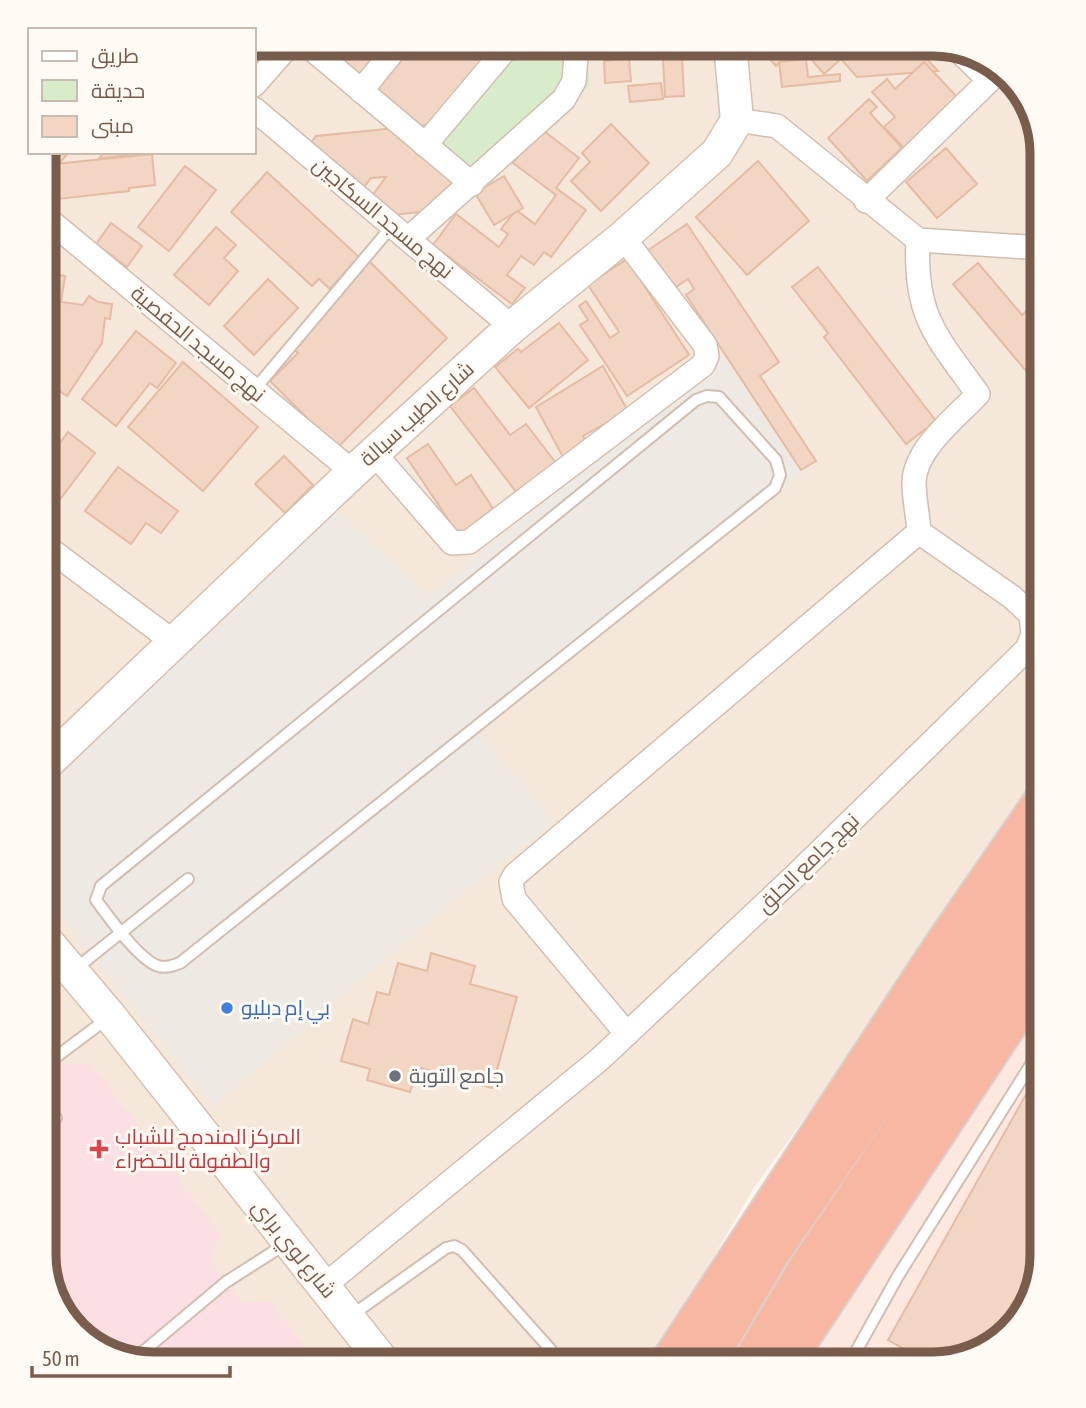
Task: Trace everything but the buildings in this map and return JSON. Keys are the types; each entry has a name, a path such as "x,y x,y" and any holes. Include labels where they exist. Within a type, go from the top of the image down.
{"highway":[{"path":"677,1352 942,948 1030,820"},
{"path":"712,1352 768,1255 1030,876"},
{"path":"758,1352 807,1270 1030,940"},
{"path":"791,1352 1030,990"}],"street":[{"path":"256,83 279,56"},
{"path":"320,56 472,184"},
{"path":"361,91 389,56"},
{"path":"425,145 500,56"},
{"path":"400,233 472,184 564,99 574,81 576,56"},
{"path":"731,56 737,120 777,126 814,153 866,201 918,240 1030,247"},
{"path":"866,201 992,76"},
{"name":"نهج مسجد السكاجين","path":"256,110 512,327"},
{"name":"شارع الطيب سيالة","path":"56,754 363,462 512,327 623,237 717,153 737,120"},
{"name":"نهج مسجد الحفصية","path":"56,226 254,390 363,462 448,538 461,544 469,542 703,365 707,356 705,345 623,237"},
{"path":"627,1034 514,899 511,882 515,874 919,532 914,480 920,459 930,444 978,394 932,331 921,297 918,240"},
{"name":"نهج جامع الحلق","path":"919,532 1012,597 1030,614"},
{"path":"56,554 175,643"},
{"name":"نهج جامع الحلق","path":"325,1285 627,1034 797,874 1027,649 1030,642"},
{"name":"شارع لوي براي","path":"56,953 110,1016 376,1352"}],"lane":[{"path":"254,390 400,233"},
{"path":"719,397 776,460 780,475 775,488 180,963 165,968 154,965 122,933 96,900 101,886 696,400 719,397"},
{"path":"72,972 188,878"},
{"path":"56,1057 110,1016"},
{"path":"856,1352 898,1276 1030,1066"},
{"path":"143,1351 226,1282 287,1243"},
{"path":"349,1317 446,1248 454,1246 462,1250 551,1350"}],"shaded area":[{"path":"256,56 939,56 958,59 981,69 992,76 1014,99 1027,128 1030,153 1030,808 755,1186 658,1352 153,1352 128,1349 110,1342 89,1328 72,1309 59,1280 56,1255 56,154 256,154"},
{"path":"727,354 816,462 479,734 555,821 463,893 214,1106 56,910 56,774 337,510 429,595"},
{"path":"1030,951 1030,1255 1027,1280 1014,1309 987,1336 958,1349 933,1352 761,1352"},
{"name":"المركز المندمج للشباب والطفولة بالخضراء","path":"56,1054 64,1064 91,1064 220,1234 211,1262 242,1303 270,1301 307,1352 141,1351 110,1342 80,1319 66,1298 57,1267"}],"green space":[{"path":"489,56 587,56 590,85 475,194 415,147"}],"place":[{"name":"بي إم دبليو","path":"227,1008"},
{"name":"جامع التوبة","path":"395,1076"},
{"name":"المركز المندمج للشباب والطفولة بالخضراء","path":"99,1149"}]}
